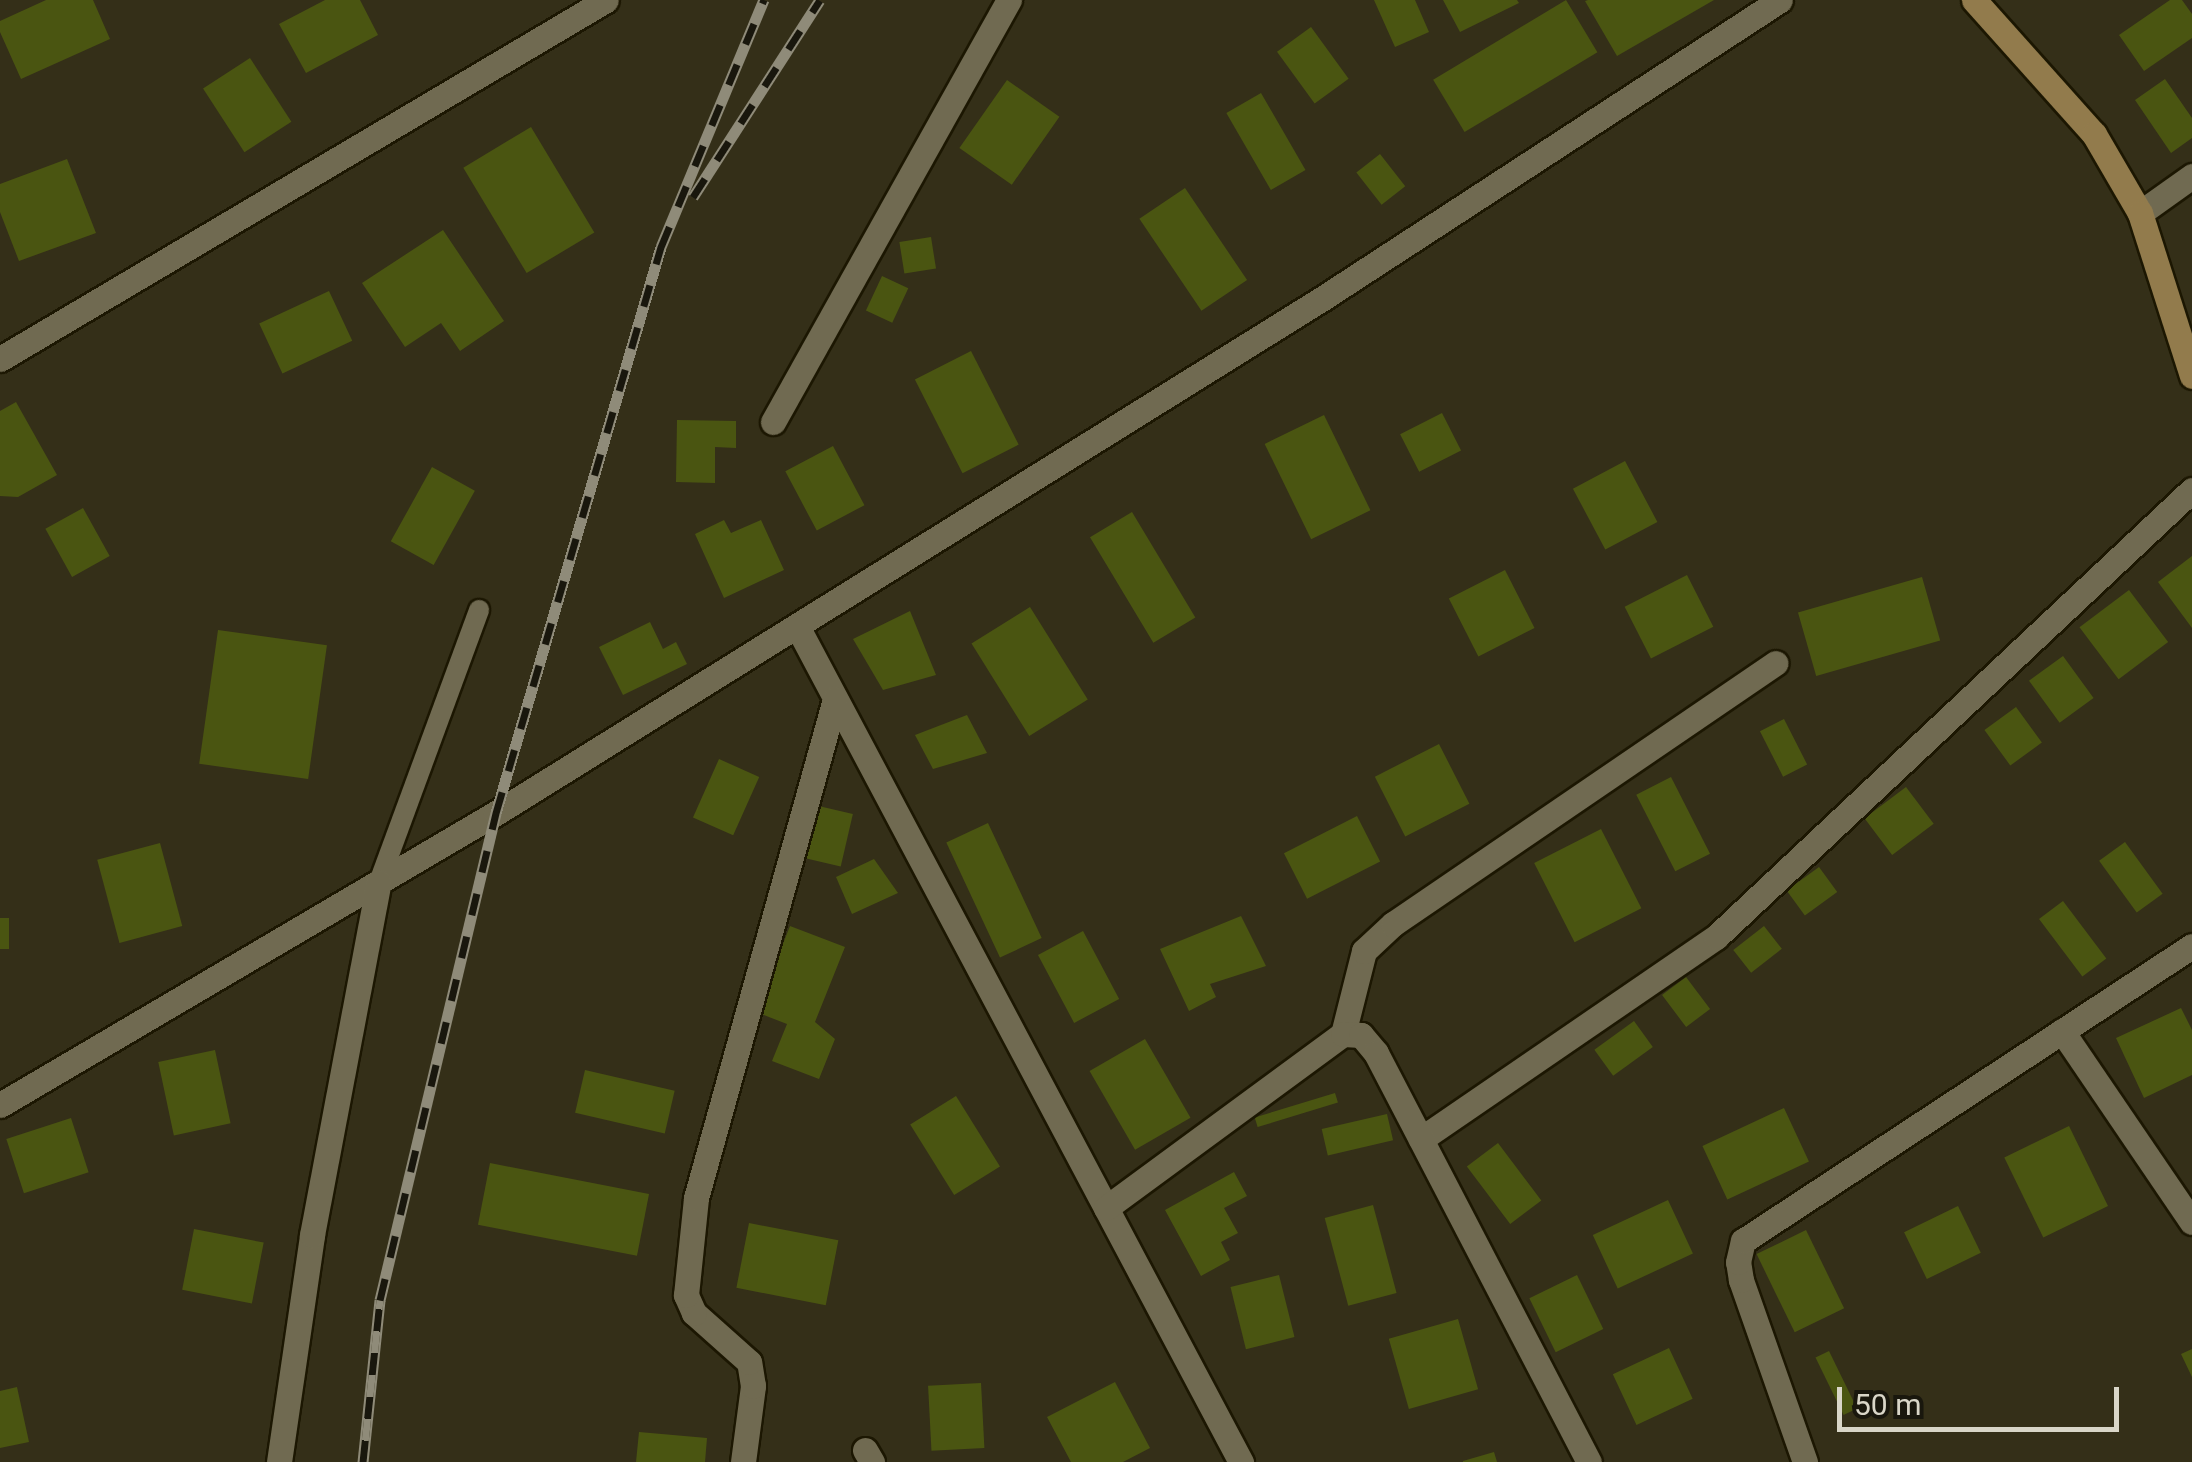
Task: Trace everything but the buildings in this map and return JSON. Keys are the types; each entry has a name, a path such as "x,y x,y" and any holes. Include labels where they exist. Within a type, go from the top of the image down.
{"street":[{"path":"0,359 606,0"},
{"path":"773,422 1009,0"},
{"path":"0,1105 379,882 798,626 1320,300 1780,0"},
{"path":"1974,0 2094,134 2140,212 2192,376"},
{"path":"2140,212 2192,176"},
{"path":"1421,1139 1716,937 2192,490"},
{"path":"798,626 1241,1462"},
{"path":"1343,1034 1364,951 1394,924 1775,663"},
{"path":"743,1462 753,1386 749,1362 694,1313 686,1294 696,1198 836,698"},
{"path":"279,1462 312,1234 379,882"},
{"path":"1805,1462 1741,1280 1738,1262 1743,1241 2192,946"},
{"path":"2062,1031 2192,1222"},
{"path":"1106,1208 1343,1034 1361,1035 1376,1052 1589,1462"}],"lane":[{"path":"379,882 479,610"}],"railway":[{"path":"363,1462 380,1300 496,813 661,247 764,0"},
{"path":"693,197 820,0"}]}
